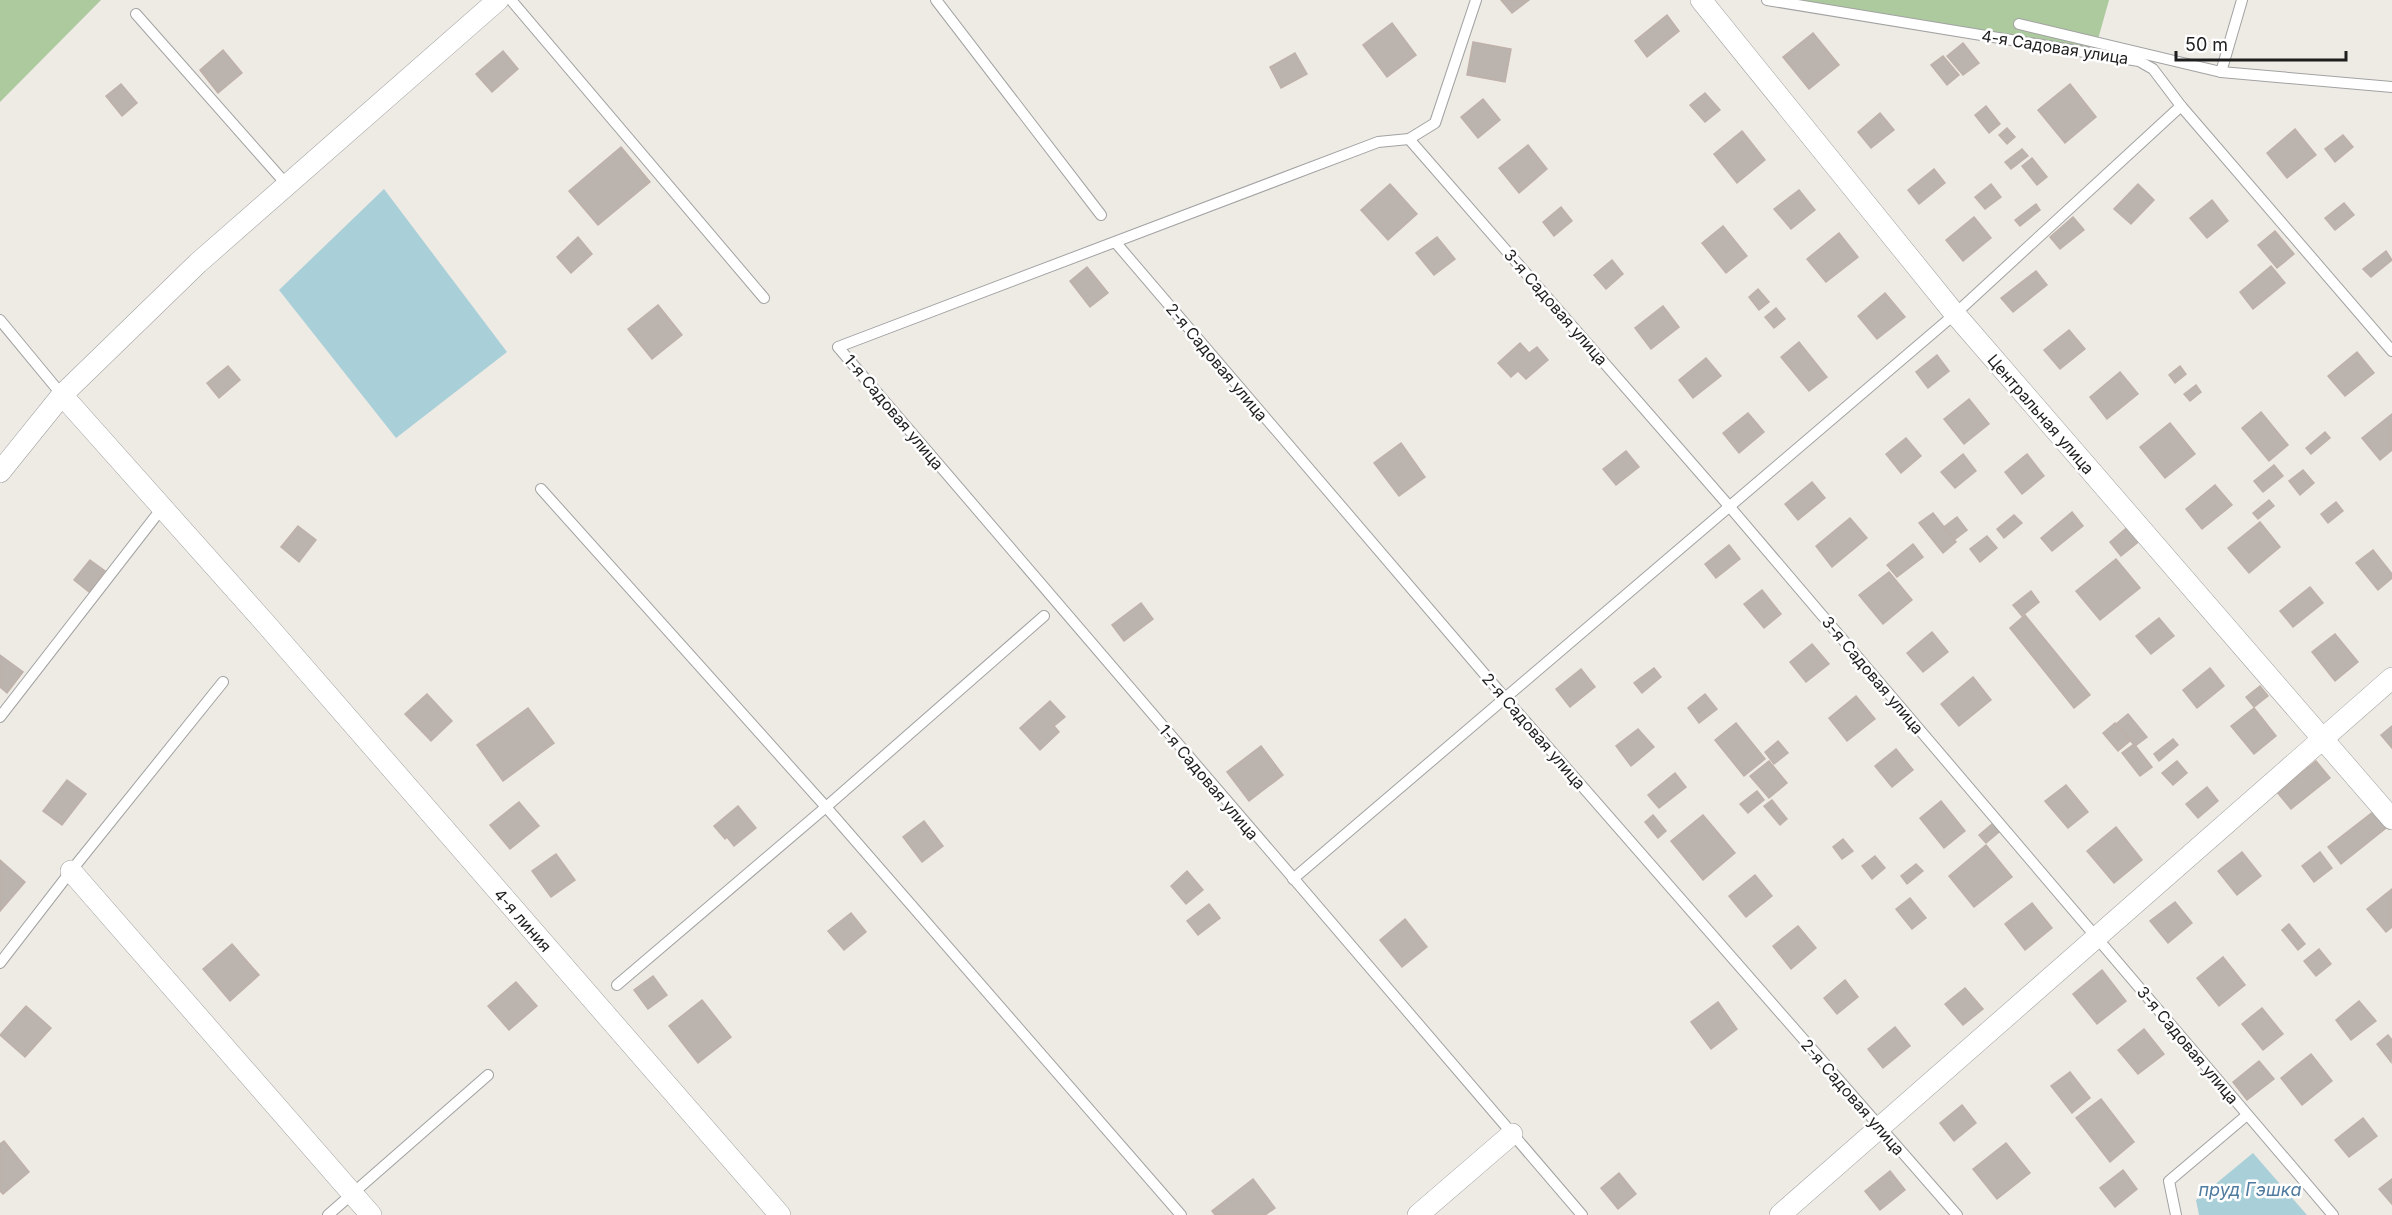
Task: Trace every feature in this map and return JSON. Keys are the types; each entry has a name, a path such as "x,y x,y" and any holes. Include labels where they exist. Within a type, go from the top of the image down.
{"street":[{"path":"0,472 62,395 198,263 498,0"},
{"name":"Центральная улица","path":"1701,0 1955,314 2392,819"},
{"name":"4-я линия","path":"62,395 266,624 780,1215"},
{"path":"1780,1215 2323,741 2392,678"},
{"path":"71,871 371,1215"},
{"path":"1418,1215 1512,1134"}],"lane":[{"path":"511,0 764,298"},
{"path":"936,0 1101,215"},
{"path":"1116,243 1378,142 1409,139 1435,123 1476,0"},
{"name":"4-я Садовая улица","path":"1767,0 2139,61 2154,69 2181,106 2392,351"},
{"path":"2221,72 2242,0"},
{"path":"136,14 287,185"},
{"path":"2019,24 2221,72 2392,87"},
{"path":"1293,879 1955,314 2181,106"},
{"name":"3-я Садовая улица","path":"1409,139 1729,506 2333,1215"},
{"name":"1-я Садовая улица","path":"1116,243 838,347 1582,1215"},
{"name":"2-я Садовая улица","path":"1116,243 1505,698 1957,1215"},
{"path":"0,320 62,395"},
{"path":"541,489 826,807 1181,1215"},
{"path":"0,717 162,507"},
{"path":"617,985 826,807 1044,616"},
{"path":"0,963 223,682"},
{"path":"328,1215 488,1075"},
{"path":"2176,1215 2169,1181 2247,1114"}],"green space":[{"path":"0,0 101,0 0,102"},
{"path":"1771,0 2109,0 2093,57"}],"water":[{"path":"384,189 507,352 396,438 279,290"},
{"name":"пруд Гэшка","path":"2253,1153 2307,1215 2199,1215 2196,1200"}],"building":[{"path":"1501,0 1529,0 1512,13"},
{"path":"1667,15 1679,31 1647,57 1635,41"},
{"path":"1392,23 1416,55 1387,77 1363,45"},
{"path":"1813,33 1839,65 1809,89 1783,57"},
{"path":"1473,42 1511,49 1505,82 1467,75"},
{"path":"1963,43 1979,63 1963,75 1947,56"},
{"path":"223,50 242,73 218,93 200,70"},
{"path":"503,51 518,69 492,92 476,74"},
{"path":"1295,53 1307,74 1281,88 1270,67"},
{"path":"1943,56 1959,75 1947,85 1931,65"},
{"path":"121,84 137,103 122,116 106,96"},
{"path":"2070,84 2096,117 2065,143 2038,110"},
{"path":"1705,93 1720,110 1705,122 1690,105"},
{"path":"1483,99 1500,120 1478,138 1461,117"},
{"path":"1986,106 2000,124 1989,133 1975,115"},
{"path":"1880,113 1894,130 1871,148 1858,132"},
{"path":"2007,128 2015,137 2007,144 1999,135"},
{"path":"2295,129 2316,155 2287,178 2267,153"},
{"path":"1742,131 1765,160 1737,183 1714,154"},
{"path":"2343,135 2353,147 2335,162 2325,149"},
{"path":"1528,145 1547,169 1519,193 1499,168"},
{"path":"621,147 650,182 598,225 569,191"},
{"path":"2022,149 2028,156 2011,169 2005,162"},
{"path":"2032,158 2047,177 2037,185 2022,166"},
{"path":"1934,169 1945,183 1919,204 1908,190"},
{"path":"1390,184 1417,214 1388,240 1361,210"},
{"path":"1991,184 2001,197 1985,209 1975,197"},
{"path":"2138,184 2154,200 2131,224 2114,209"},
{"path":"1799,190 1815,210 1791,229 1774,209"},
{"path":"2212,200 2228,221 2207,238 2190,218"},
{"path":"2344,203 2354,215 2335,230 2325,218"},
{"path":"2036,204 2040,210 2020,226 2015,220"},
{"path":"1561,207 1572,221 1554,236 1543,222"},
{"path":"1974,217 1991,238 1963,261 1946,240"},
{"path":"2073,217 2084,230 2060,249 2050,237"},
{"path":"1723,226 1747,256 1726,273 1702,243"},
{"path":"2275,231 2294,254 2277,268 2258,245"},
{"path":"1839,233 1858,257 1826,282 1807,259"},
{"path":"578,237 592,254 571,273 557,257"},
{"path":"1437,237 1455,259 1434,275 1416,253"},
{"path":"2386,251 2392,260 2371,277 2363,269"},
{"path":"1612,260 1623,274 1606,289 1594,275"},
{"path":"2271,266 2285,283 2253,309 2240,292"},
{"path":"1087,267 1108,293 1090,307 1070,281"},
{"path":"2036,271 2047,285 2013,312 2001,298"},
{"path":"1758,289 1769,302 1759,310 1749,297"},
{"path":"1885,293 1905,317 1877,339 1858,316"},
{"path":"658,305 682,335 652,359 628,329"},
{"path":"1663,306 1679,327 1651,349 1635,328"},
{"path":"1776,308 1785,319 1774,328 1765,317"},
{"path":"2069,330 2085,349 2060,369 2044,350"},
{"path":"1799,342 1827,377 1809,391 1781,357"},
{"path":"1520,343 1529,353 1537,347 1548,360 1526,379 1518,371 1511,377 1498,363"},
{"path":"2357,352 2374,373 2345,396 2328,376"},
{"path":"1937,355 1949,371 1928,388 1916,372"},
{"path":"1706,358 1721,376 1693,398 1679,380"},
{"path":"228,366 240,380 219,398 207,383"},
{"path":"2180,366 2186,374 2175,383 2169,375"},
{"path":"2120,372 2138,394 2107,419 2090,397"},
{"path":"2196,385 2201,392 2190,401 2184,394"},
{"path":"1969,399 1989,424 1964,444 1944,419"},
{"path":"2261,412 2288,445 2269,461 2242,428"},
{"path":"1748,413 1764,432 1739,453 1723,433"},
{"path":"2392,414 2392,450 2380,460 2362,438"},
{"path":"2170,423 2195,454 2165,478 2140,447"},
{"path":"2325,432 2330,438 2311,454 2306,448"},
{"path":"1906,438 1921,456 1901,473 1886,454"},
{"path":"1401,443 1425,477 1399,496 1374,463"},
{"path":"1626,451 1639,467 1616,485 1603,469"},
{"path":"1963,454 1976,471 1955,488 1941,472"},
{"path":"2027,454 2044,476 2022,494 2005,472"},
{"path":"2274,465 2283,476 2263,492 2254,481"},
{"path":"2303,470 2314,483 2300,495 2289,481"},
{"path":"1812,482 1825,498 1798,520 1785,504"},
{"path":"2215,485 2232,505 2202,529 2186,509"},
{"path":"2269,500 2274,506 2258,519 2253,513"},
{"path":"2336,502 2343,511 2328,523 2321,514"},
{"path":"2072,512 2083,526 2052,551 2041,538"},
{"path":"1933,513 1956,542 1943,553 1919,523"},
{"path":"2014,515 2022,523 2004,538 1997,529"},
{"path":"1957,517 1967,530 1954,540 1944,527"},
{"path":"1850,518 1867,538 1832,567 1816,546"},
{"path":"2260,522 2280,547 2249,573 2228,548"},
{"path":"2130,525 2142,539 2121,556 2110,542"},
{"path":"298,526 316,540 299,562 281,547"},
{"path":"1987,536 1997,548 1980,562 1970,549"},
{"path":"1913,544 1923,557 1897,577 1887,565"},
{"path":"1729,545 1740,559 1716,578 1705,564"},
{"path":"2373,550 2392,574 2392,578 2378,590 2356,563"},
{"path":"2116,559 2140,588 2100,620 2076,591"},
{"path":"90,560 105,571 89,592 74,580"},
{"path":"1889,572 1912,600 1883,624 1859,595"},
{"path":"2310,587 2323,603 2293,627 2280,611"},
{"path":"1762,590 1781,614 1764,628 1744,604"},
{"path":"2031,591 2039,602 2022,616 2013,605"},
{"path":"1141,603 1153,619 1124,641 1112,625"},
{"path":"2025,615 2090,695 2074,708 2010,628"},
{"path":"2159,618 2174,636 2151,654 2136,636"},
{"path":"1932,632 1948,652 1923,672 1907,653"},
{"path":"2335,634 2358,662 2335,681 2312,652"},
{"path":"1812,644 1829,664 1806,682 1790,662"},
{"path":"0,655 23,672 7,693 0,687"},
{"path":"1654,668 1661,677 1642,693 1634,683"},
{"path":"2210,668 2224,686 2197,708 2183,690"},
{"path":"1581,669 1595,687 1570,707 1556,689"},
{"path":"1973,677 1991,700 1959,726 1941,704"},
{"path":"2260,686 2268,696 2254,707 2246,697"},
{"path":"427,694 452,721 431,741 405,714"},
{"path":"1705,694 1717,709 1699,723 1688,708"},
{"path":"1856,696 1875,719 1847,741 1829,718"},
{"path":"1050,701 1065,717 1054,726 1059,732 1040,750 1020,728"},
{"path":"528,708 554,743 503,781 477,745"},
{"path":"2254,708 2276,736 2254,754 2231,726"},
{"path":"2128,714 2147,737 2135,746 2116,724"},
{"path":"1736,723 1765,759 1744,776 1715,740"},
{"path":"2115,723 2130,741 2118,751 2103,733"},
{"path":"2392,726 2392,748 2381,735"},
{"path":"1638,729 1654,747 1631,766 1616,746"},
{"path":"2173,739 2178,745 2159,761 2154,754"},
{"path":"1778,741 1788,753 1774,764 1765,752"},
{"path":"2134,744 2152,767 2140,776 2122,753"},
{"path":"1261,746 1283,775 1249,801 1227,772"},
{"path":"1896,749 1913,770 1892,787 1875,766"},
{"path":"1769,761 1787,783 1769,798 1750,776"},
{"path":"2177,761 2187,773 2173,785 2162,773"},
{"path":"2316,761 2330,778 2291,809 2277,792"},
{"path":"1675,773 1686,787 1659,808 1648,795"},
{"path":"67,780 86,794 62,825 43,811"},
{"path":"2066,785 2088,812 2068,828 2045,801"},
{"path":"2207,787 2218,801 2198,818 2186,804"},
{"path":"1757,791 1764,800 1748,813 1740,804"},
{"path":"1772,800 1787,819 1780,825 1764,806"},
{"path":"1941,801 1965,831 1944,848 1920,818"},
{"path":"519,802 539,826 510,849 490,825"},
{"path":"738,806 756,828 734,846 714,826"},
{"path":"2378,808 2391,824 2341,864 2328,847"},
{"path":"1653,815 1666,831 1658,838 1645,822"},
{"path":"1703,815 1735,853 1703,880 1671,841"},
{"path":"1998,819 2005,827 1986,843 1979,835"},
{"path":"924,821 943,846 922,862 903,837"},
{"path":"2116,827 2142,860 2114,883 2087,851"},
{"path":"1843,839 1853,851 1842,859 1833,847"},
{"path":"1986,845 2012,877 1974,907 1949,876"},
{"path":"2242,852 2261,876 2237,895 2218,871"},
{"path":"2320,852 2332,868 2314,882 2302,866"},
{"path":"556,854 575,880 551,897 532,871"},
{"path":"1875,856 1885,868 1872,879 1862,866"},
{"path":"0,860 25,882 0,911"},
{"path":"1916,864 1923,871 1907,884 1901,876"},
{"path":"1187,871 1203,890 1186,904 1171,886"},
{"path":"1755,875 1772,896 1746,917 1729,896"},
{"path":"2392,889 2392,927 2386,932 2367,909"},
{"path":"1910,898 1926,918 1912,929 1896,909"},
{"path":"2175,902 2192,923 2168,943 2150,921"},
{"path":"2032,903 2052,928 2025,950 2005,924"},
{"path":"1209,904 1220,918 1198,935 1187,921"},
{"path":"851,913 866,932 844,950 828,931"},
{"path":"1405,919 1427,947 1402,967 1380,940"},
{"path":"2289,924 2305,944 2298,950 2282,930"},
{"path":"1798,926 1816,948 1791,969 1773,946"},
{"path":"232,944 259,975 230,1001 203,969"},
{"path":"2319,949 2331,964 2316,976 2304,961"},
{"path":"2223,957 2245,985 2219,1006 2197,978"},
{"path":"2102,970 2126,1001 2097,1024 2073,994"},
{"path":"653,976 667,995 648,1009 634,990"},
{"path":"1845,980 1858,997 1837,1014 1824,998"},
{"path":"516,982 537,1006 509,1030 488,1006"},
{"path":"1965,988 1983,1009 1963,1025 1945,1004"},
{"path":"702,1000 731,1037 698,1063 669,1026"},
{"path":"2359,1001 2376,1021 2351,1040 2336,1020"},
{"path":"1718,1002 1737,1029 1711,1049 1691,1022"},
{"path":"26,1006 51,1028 25,1057 0,1035"},
{"path":"2262,1008 2283,1034 2263,1050 2242,1024"},
{"path":"1895,1027 1910,1046 1883,1068 1868,1049"},
{"path":"2144,1029 2164,1054 2138,1074 2118,1050"},
{"path":"2388,1035 2392,1040 2391,1062 2377,1044"},
{"path":"2311,1054 2332,1081 2302,1105 2281,1078"},
{"path":"2259,1061 2274,1079 2247,1100 2233,1082"},
{"path":"2070,1072 2090,1098 2072,1113 2051,1086"},
{"path":"2101,1099 2134,1142 2110,1162 2076,1118"},
{"path":"1962,1105 1976,1123 1954,1141 1940,1123"},
{"path":"2363,1118 2377,1136 2349,1157 2335,1140"},
{"path":"4,1141 29,1172 3,1194 0,1191 0,1144"},
{"path":"2006,1143 2030,1173 1997,1199 1973,1169"},
{"path":"2123,1170 2137,1189 2115,1207 2100,1188"},
{"path":"1890,1171 1905,1190 1880,1210 1865,1191"},
{"path":"1619,1173 1636,1194 1618,1209 1601,1188"},
{"path":"1253,1179 1275,1208 1265,1215 1215,1215 1212,1211"},
{"path":"2392,1179 2392,1204 2379,1189"}]}
